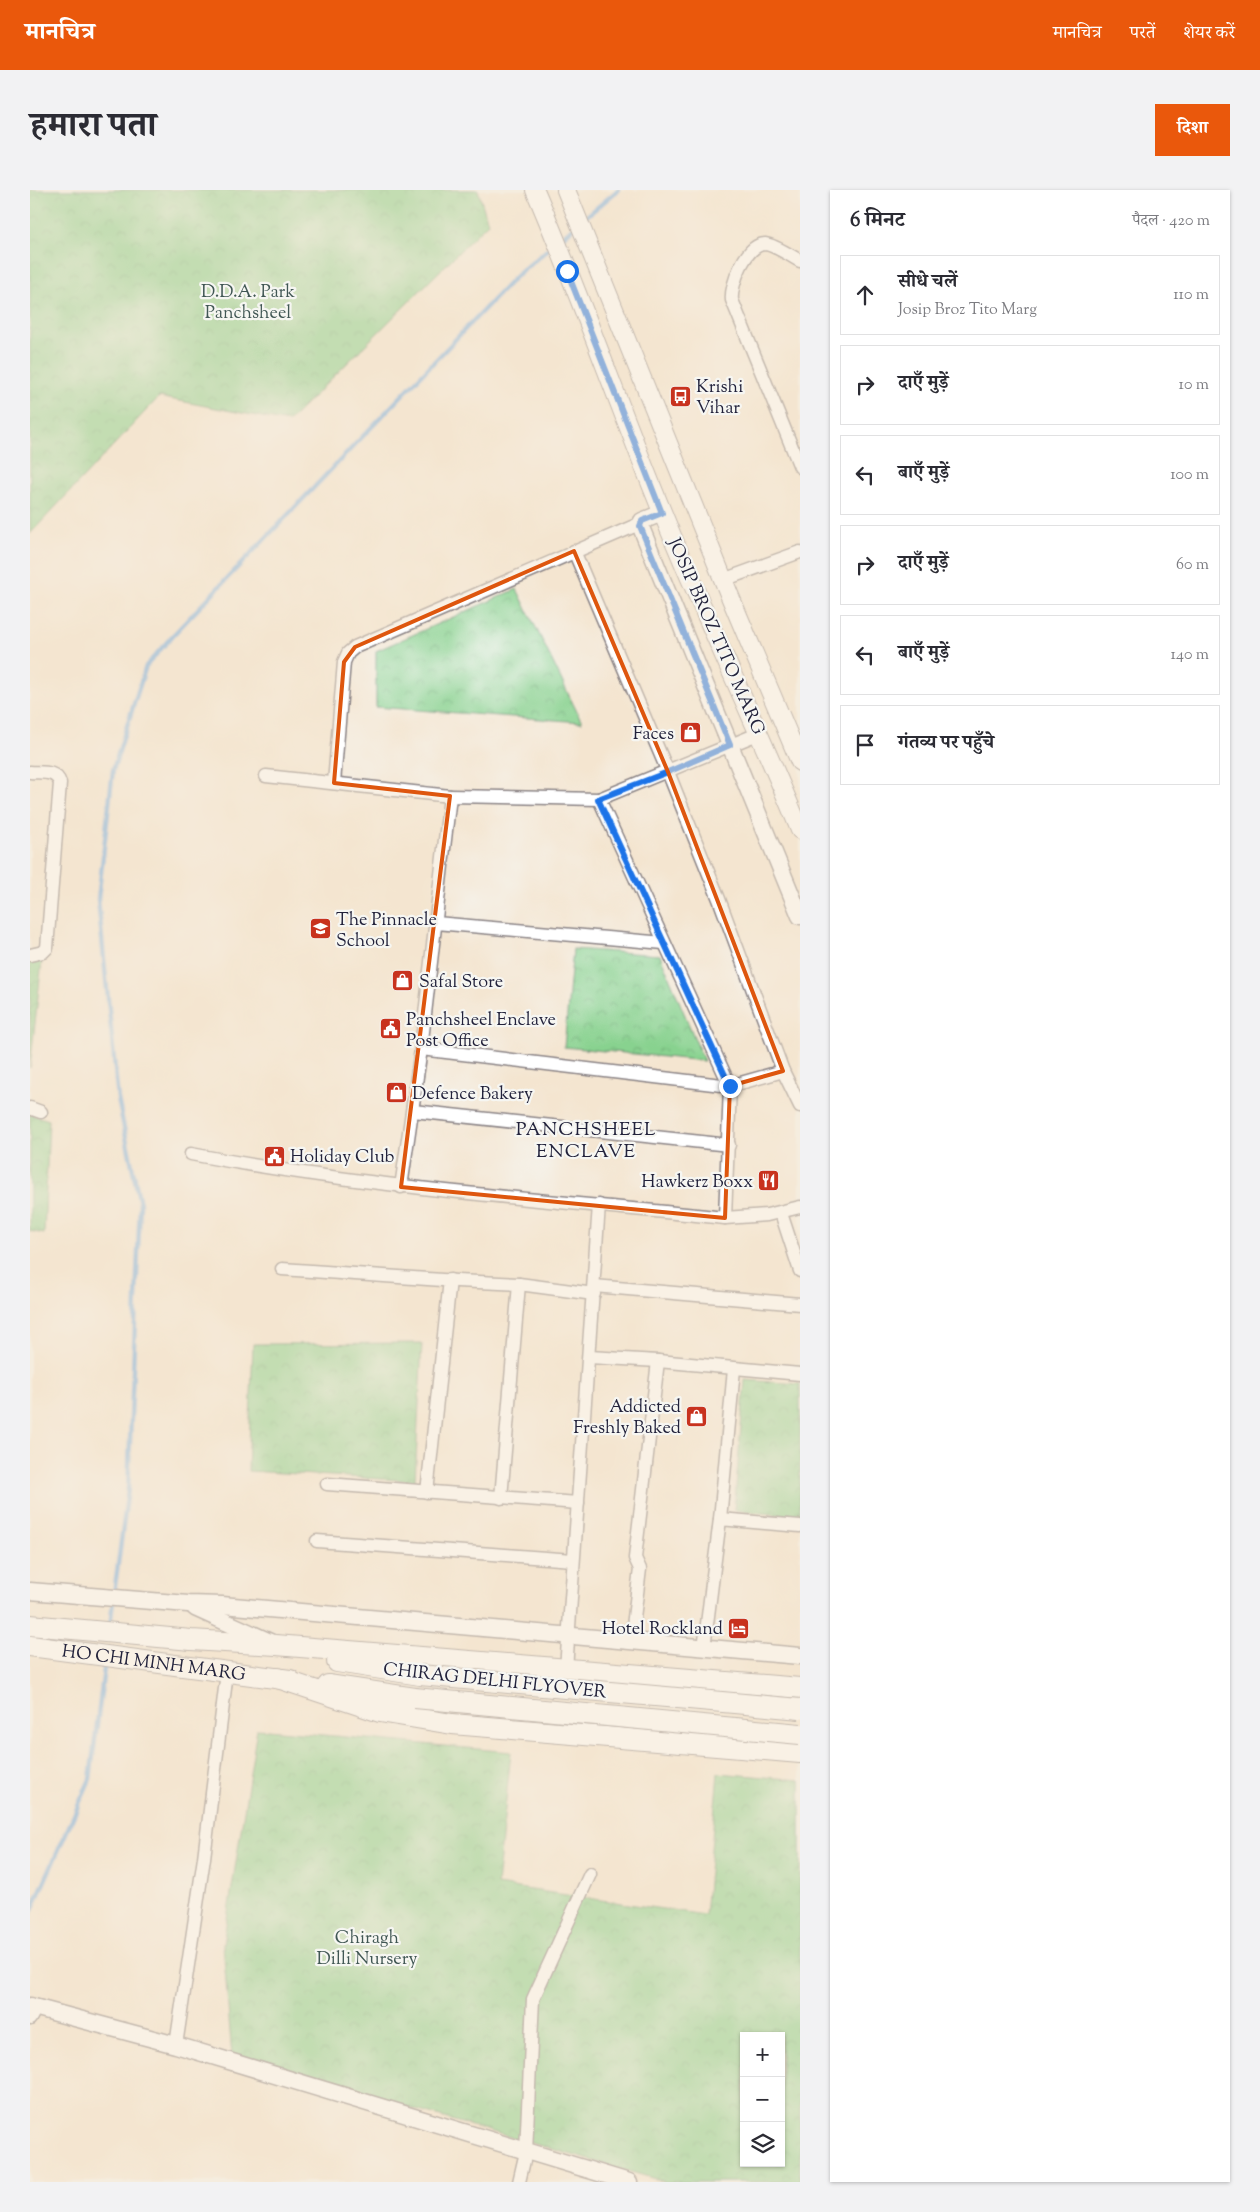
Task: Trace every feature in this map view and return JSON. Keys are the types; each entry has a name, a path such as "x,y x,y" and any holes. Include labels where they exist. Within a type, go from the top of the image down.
{"main road":[{"name":"JOSIP BROZ TITO MARG","path":"566,190 723,580 800,762"},
{"name":"JOSIP BROZ TITO MARG","path":"537,193 662,513 701,606 760,733 800,830"},
{"name":"HO CHI MINH MARG","path":"30,1625 192,1640"},
{"path":"192,1640 276,1645 800,1688 797,1753 452,1724 380,1712 278,1678"},
{"name":"CHIRAG DELHI FLYOVER","path":"192,1640 420,1675 800,1709"},
{"name":"HO CHI MINH MARG","path":"30,1646 278,1678"},
{"name":"CHIRAG DELHI FLYOVER","path":"278,1678 415,1698 800,1734"}],"street":[{"path":"800,261 767,244 759,245 750,252 733,282 731,291 732,300 800,467"},
{"path":"334,783 344,662 348,653 355,647 662,513"},
{"path":"639,524 800,916"},
{"path":"574,551 668,772 719,899 783,1070 800,1106"},
{"path":"723,580 800,552"},
{"path":"266,776 450,796 598,799 760,733"},
{"path":"30,772 52,773 60,783 47,948 43,952 30,955"},
{"path":"401,1187 422,1049 450,796"},
{"path":"598,799 730,1086 725,1218"},
{"path":"436,923 664,943"},
{"path":"422,1049 730,1086 783,1070"},
{"path":"413,1111 729,1144"},
{"path":"191,1154 268,1169 401,1187 725,1218 781,1213 800,1207"},
{"path":"566,1669 599,1206"},
{"path":"781,1213 800,1271"},
{"path":"282,1269 800,1304"},
{"path":"427,1492 450,1280"},
{"path":"501,1498 519,1284"},
{"path":"589,1357 658,1361 800,1374"},
{"path":"631,1642 640,1569 635,1558 658,1361"},
{"path":"704,1648 720,1519 734,1369"},
{"path":"327,1484 578,1503"},
{"path":"720,1519 800,1526"},
{"path":"317,1541 573,1560"},
{"path":"30,1591 222,1605 800,1656"},
{"path":"188,1604 276,1645"},
{"path":"176,2045 204,1858 227,1672"},
{"path":"518,2182 526,2152 534,1999 590,1874"},
{"path":"32,2011 176,2045 630,2182"}],"highlighted area":[{"path":"574,551 668,772 783,1071 730,1086 725,1218 401,1187 450,796 334,783 344,662 355,647"}],"green space":[{"name":"D.D.A. Park Panchsheel","path":"30,190 478,190 488,223 288,422 159,397 30,534"},
{"path":"517,589 582,722 376,707 376,651"},
{"path":"573,949 660,955 704,1061 564,1047"},
{"path":"30,960 42,961 30,1068"},
{"path":"30,1114 49,1120 44,1234 30,1231"},
{"path":"422,1343 415,1481 248,1471 253,1344"},
{"path":"745,1380 800,1384 800,1517 734,1510"},
{"name":"Chiragh Dilli Nursery","path":"257,1729 511,1752 497,1885 705,1915 718,1773 800,1780 800,2182 666,2182 232,2057 223,1944"}],"waterway":[{"path":"582,220 618,190"},
{"path":"559,240 576,225"},
{"path":"114,1594 128,1489 140,1204 118,1099 98,899 113,770 146,666 174,634 516,276 553,245"},
{"path":"110,1626 113,1602"},
{"path":"30,1914 90,1779 105,1661"}],"place":[{"name":"Krishi Vihar","path":"680,396"},
{"name":"Faces","path":"690,733"},
{"name":"The Pinnacle School","path":"320,929"},
{"name":"Safal Store","path":"403,981"},
{"name":"Panchsheel Enclave Post Office","path":"390,1029"},
{"name":"Defence Bakery","path":"396,1093"},
{"name":"Holiday Club","path":"274,1156"},
{"name":"Hawkerz Boxx","path":"769,1181"},
{"name":"Addicted Freshly Baked","path":"697,1416"},
{"name":"Hotel Rockland","path":"739,1628"}],"district":[{"name":"PANCHSHEEL ENCLAVE","path":"586,1139"}],"route":[{"path":"567,271 662,513 639,524 730,745 668,772 598,799 730,1086"}]}
